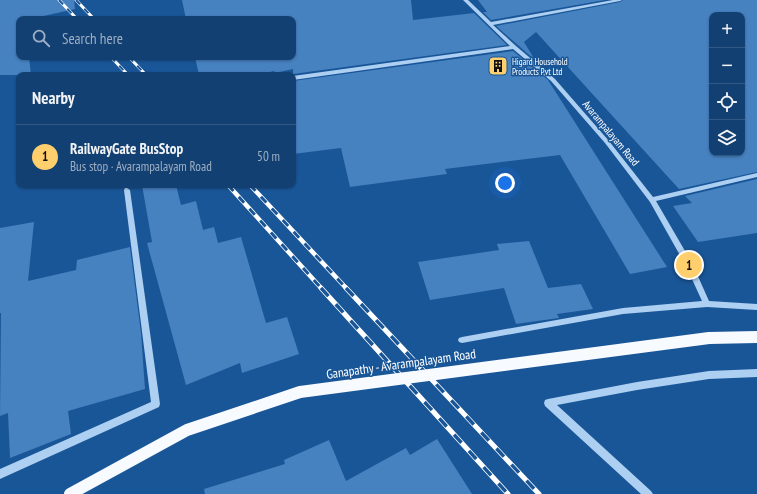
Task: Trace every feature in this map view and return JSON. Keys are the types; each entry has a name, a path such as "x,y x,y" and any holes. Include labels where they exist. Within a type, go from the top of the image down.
{"main road":[{"name":"Ganapathy - Avarampalayam Road","path":"70,494 187,430 300,392 709,338 757,337"}],"street":[{"name":"Avarampalayam Road","path":"465,0 489,24 553,80 607,142 652,200 689,265 707,304"},
{"path":"489,24 620,0"},
{"path":"296,78 514,46"},
{"path":"652,200 757,175"},
{"path":"0,474 156,404 127,190"},
{"path":"462,340 623,311 707,304 757,307"},
{"path":"648,494 548,403 637,386 709,375 757,372"}],"building":[{"path":"0,0 74,0 75,9 44,16 16,16 16,60 29,60 31,72 16,72 16,75 0,75"},
{"path":"182,0 411,0 413,20 474,13 507,45 296,74 296,72 293,72 293,69 280,72 198,72 196,60 296,60 296,16 185,16"},
{"path":"478,0 605,0 491,20 483,12 487,12"},
{"path":"623,0 757,0 757,172 679,189 536,32 524,42 535,60 496,26 620,2"},
{"path":"513,51 548,80 667,267 630,274 560,155 445,169 447,174 350,187 341,148 296,154 296,81"},
{"path":"757,179 757,233 698,242 673,206 692,203 685,196"},
{"path":"143,188 177,188 181,205 196,201 203,230 214,227 218,243 241,237 266,323 287,317 299,354 242,373 240,363 186,385 147,243 152,242"},
{"path":"34,222 28,281 76,270 77,260 130,247 141,333 145,389 68,411 71,434 10,458 8,413 0,416 0,228"},
{"path":"529,241 548,288 581,284 593,309 557,314 559,318 516,324 504,288 430,300 418,262 499,250 497,244"},
{"path":"437,439 472,494 205,494 204,489 285,464 284,460 329,440 346,481 406,448 410,455"}],"railway":[{"path":"59,0 74,16"},
{"path":"76,0 91,16"},
{"path":"114,60 125,72"},
{"path":"132,60 143,72"},
{"path":"231,188 322,289"},
{"path":"253,188 347,289"},
{"path":"321,288 508,494"},
{"path":"346,288 539,494"}],"place":[{"name":"Higard Household Products Pvt Ltd","path":"498,66"},
{"name":"RailwayGate BusStop","path":"689,265"}]}
